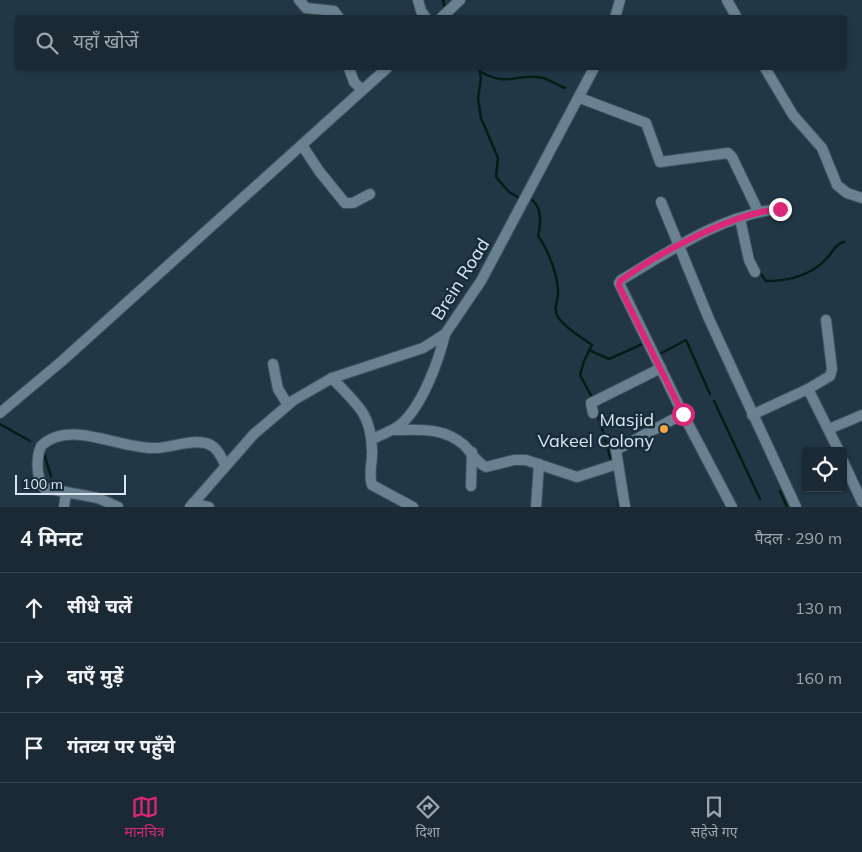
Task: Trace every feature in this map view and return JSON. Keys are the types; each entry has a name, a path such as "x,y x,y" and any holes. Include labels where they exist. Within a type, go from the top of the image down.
{"street":[{"path":"299,0 306,8 334,11 336,15"},
{"path":"418,0 424,15"},
{"path":"444,15 460,0"},
{"path":"616,15 620,0"},
{"path":"727,0 735,15"},
{"path":"350,70 354,82 362,90"},
{"path":"0,413 62,361 384,70"},
{"name":"Brein Road","path":"191,505 225,464 254,434 288,405 332,378 423,348 445,334 481,280 580,98 593,70"},
{"path":"765,70 793,115 822,148 837,185 847,193 862,198"},
{"path":"580,98 646,123 660,162 720,152 730,154 758,212"},
{"path":"302,145 319,171 345,202 353,203 370,194"},
{"path":"661,202 709,319 752,416 796,507"},
{"path":"732,507 683,414 619,283 680,245 740,218 758,212 780,209"},
{"path":"740,218 749,260 755,272"},
{"path":"752,416 827,379 831,373 826,320"},
{"path":"372,439 393,430 402,423 418,402 433,373 445,334"},
{"path":"273,364 278,389 288,405"},
{"path":"594,405 661,368"},
{"path":"332,378 368,420 372,439 370,476 372,485 413,507"},
{"path":"808,389 837,447"},
{"path":"625,507 614,466 617,448 683,414"},
{"path":"829,429 862,415"},
{"path":"393,430 442,432 452,436 472,452 486,467 519,459 539,464 568,476 578,477 614,466"},
{"path":"118,507 98,498 47,490 42,485 38,456 41,446 46,442 71,434 84,435 139,448 205,443 217,450 225,464"},
{"path":"471,486 472,452"},
{"path":"536,507 539,464"},
{"path":"847,470 862,502"},
{"path":"64,507 66,493"},
{"path":"191,505 209,507"}],"waterway":[{"path":"443,0 445,9"},
{"path":"479,70 481,78 478,98 481,118 498,158 496,177 509,192 521,199"},
{"path":"481,72 499,79 543,78 565,88"},
{"path":"532,200 540,212 538,236 549,256 557,280 558,295 556,309 558,317 569,329 592,345 580,375 593,399"},
{"path":"759,271 766,281 800,276 821,264 836,246 844,242"},
{"path":"750,243 755,262"},
{"path":"658,355 686,340 710,394"},
{"path":"589,350 609,359 645,343"},
{"path":"714,401 760,499"},
{"path":"597,411 612,464"},
{"path":"0,424 30,441"},
{"path":"43,451 51,476"},
{"path":"618,491 619,507"},
{"path":"780,491 787,507"}],"place":[{"name":"Masjid Vakeel Colony","path":"664,429"}],"route":[{"path":"683,414 619,283 680,245 702,234 758,212 780,209"}]}
